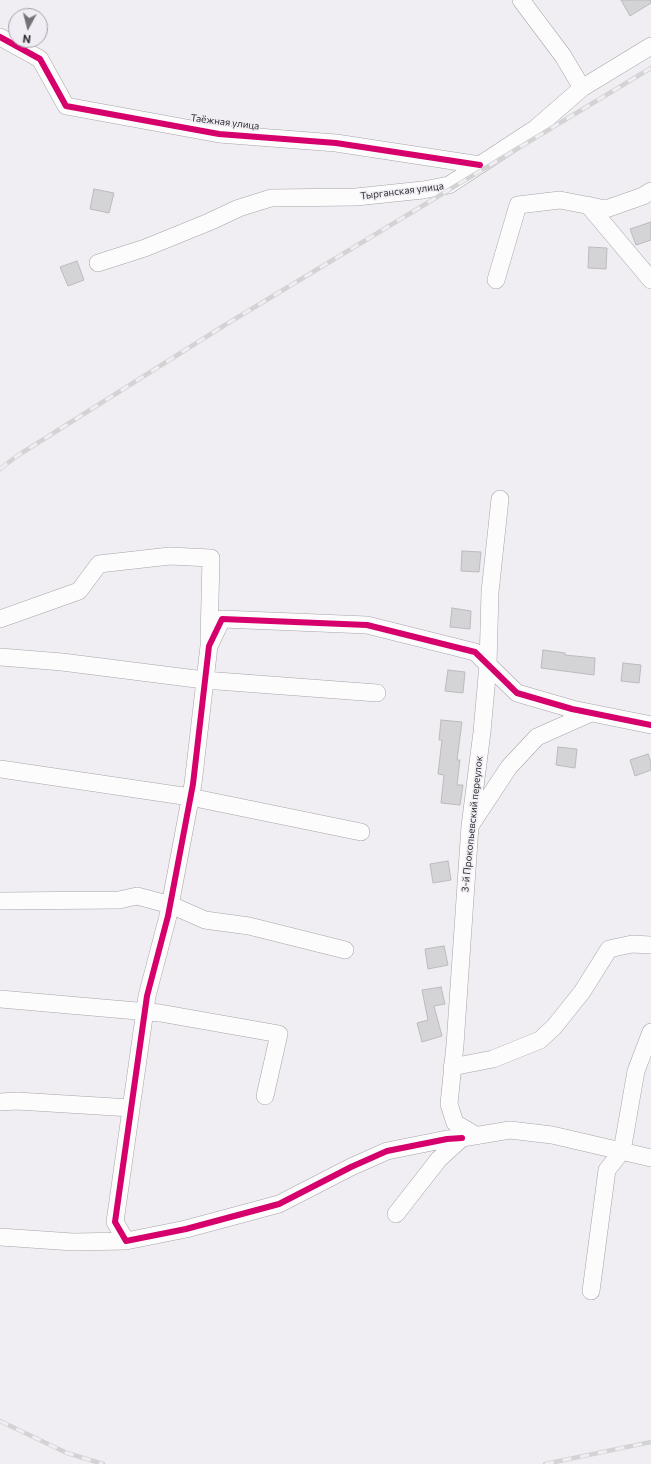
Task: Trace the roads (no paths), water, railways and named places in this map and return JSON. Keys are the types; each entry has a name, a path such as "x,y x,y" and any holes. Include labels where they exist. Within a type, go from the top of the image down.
{"street":[{"path":"521,0 564,56 582,88"},
{"name":"Таёжная улица","path":"0,37 40,59 66,106 219,134 336,143 480,165"},
{"name":"Тырганская улица","path":"98,263 145,248 210,222 239,208 271,198 356,197 423,190 449,185 536,128 582,88 651,46"},
{"path":"496,280 518,205 560,200 606,209 643,196 651,191"},
{"path":"588,205 651,280"},
{"name":"3-й Прокопьевский переулок","path":"469,1137 455,1123 449,1104 470,826 482,732 488,665 490,592 500,498"},
{"path":"0,619 79,590 99,564 170,556 212,558 208,646 190,797 171,904 147,996 115,1222 126,1241"},
{"path":"208,646 222,619 367,625 475,652 518,693 572,709 651,725"},
{"path":"0,657 62,662 204,680 378,693"},
{"path":"470,826 509,768 537,737 591,713"},
{"path":"0,769 190,797 361,832"},
{"path":"0,901 119,900 137,896 171,904 206,920 249,926 345,950"},
{"path":"452,1068 493,1059 540,1040 554,1027 582,992 609,949 632,944 651,945"},
{"path":"0,999 26,1000 145,1013 160,1013 279,1034 265,1096"},
{"path":"591,1291 607,1170 622,1151 636,1071 651,1032"},
{"path":"0,1102 17,1101 131,1108"},
{"path":"0,1237 73,1242 126,1241 186,1230 279,1204 387,1150 447,1139 510,1130 552,1135 651,1158"},
{"path":"396,1214 439,1159 469,1137"}],"railway":[{"path":"0,469 17,456 225,325 651,68"},
{"path":"0,1421 67,1453 103,1464"},
{"path":"545,1464 651,1442"}]}
